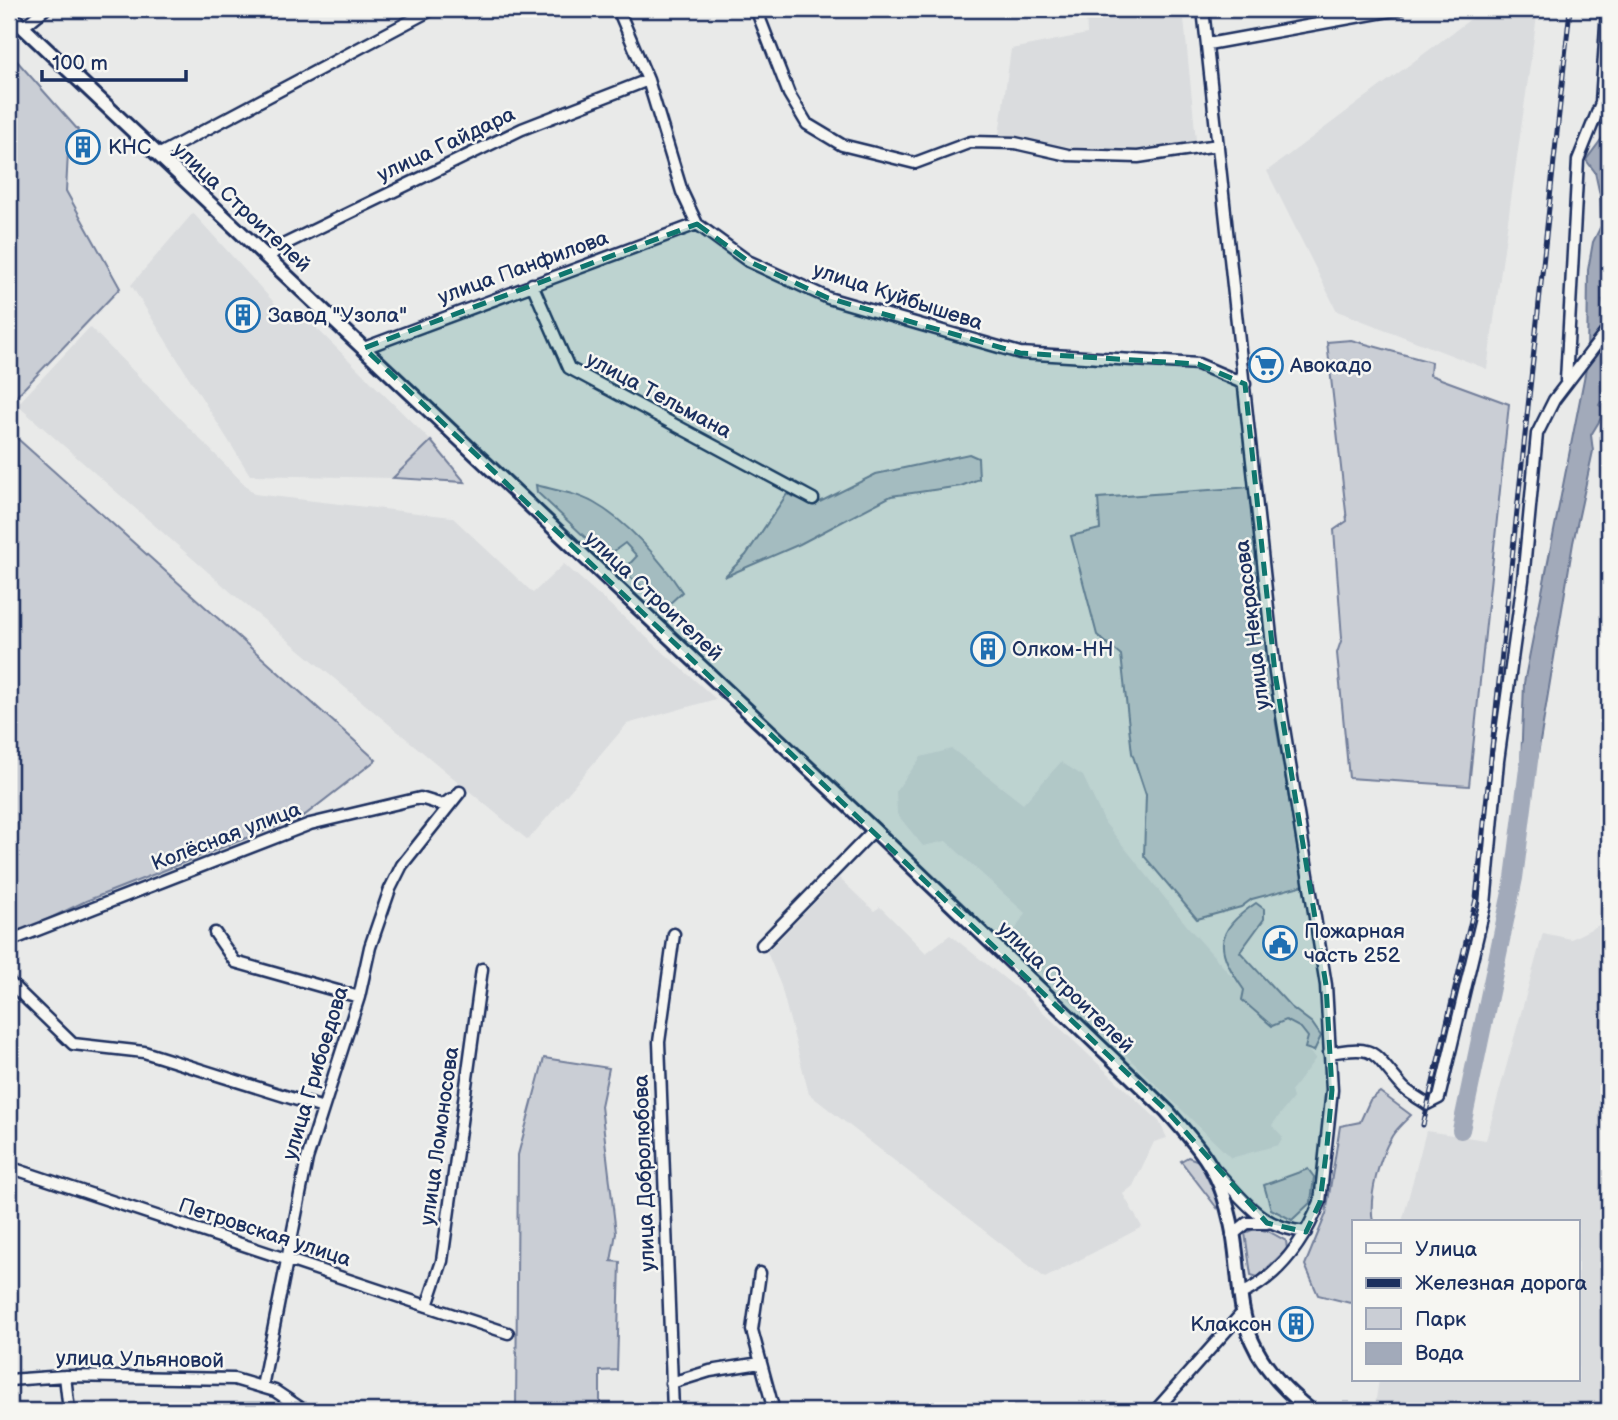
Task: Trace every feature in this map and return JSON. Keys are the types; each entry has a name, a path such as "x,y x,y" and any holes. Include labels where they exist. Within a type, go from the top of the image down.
{"main road":[{"name":"улица Строителей","path":"9,14 874,830 1167,1111 1211,1166 1225,1202 1232,1235 1238,1295 1252,1347 1265,1367 1311,1411"}],"street":[{"path":"23,27 45,9"},
{"path":"158,155 433,9"},
{"name":"улица Куйбышева","path":"618,9 648,80 682,192 697,224 748,261 828,298 1020,353 1198,364 1245,384"},
{"path":"756,9 789,94 807,124 842,145 915,163 971,142 1015,143 1068,155 1138,157 1218,145"},
{"name":"улица Некрасова","path":"1203,9 1275,673 1326,985 1332,1090 1320,1202 1306,1232 1262,1285 1238,1295"},
{"path":"1208,44 1400,9"},
{"path":"1566,383 1578,160 1601,103 1607,9"},
{"name":"улица Гайдара","path":"268,258 281,246 522,129 648,80"},
{"name":"улица Панфилова","path":"364,348 697,224"},
{"name":"улица Тельмана","path":"532,284 569,368 813,499"},
{"path":"1329,1053 1365,1049 1381,1058 1402,1087 1427,1104 1439,1098 1485,905 1498,761 1523,580 1537,434 1566,383 1609,328"},
{"name":"Колёсная улица","path":"9,941 310,824 420,798 443,805 460,792"},
{"name":"улица Грибоедова","path":"262,1387 307,1159 359,997 370,947 390,889 420,840 460,792"},
{"path":"762,945 874,830"},
{"path":"215,933 235,962 359,997"},
{"name":"улица Добролюбова","path":"673,1411 659,1042 674,934"},
{"name":"улица Ломоносова","path":"427,1306 442,1261 482,969"},
{"path":"9,982 73,1044 144,1052 323,1108"},
{"path":"1211,1166 1268,1223"},
{"name":"Петровская улица","path":"9,1167 508,1333"},
{"path":"1232,1235 1247,1223 1268,1223 1285,1230 1306,1232"},
{"path":"760,1273 752,1330 774,1411"},
{"path":"1155,1411 1242,1313"},
{"path":"671,1383 710,1371 760,1363"},
{"path":"65,1376 69,1411"},
{"name":"улица Ульяновой","path":"9,1380 65,1376 234,1379 275,1391 305,1411"}],"highlighted area":[{"path":"697,224 748,261 828,298 1020,353 1198,364 1245,384 1275,673 1326,985 1332,1090 1320,1202 1306,1232 1267,1223 1167,1111 364,348"}],"shaded area":[{"path":"1183,9 1196,140 1135,152 1055,145 999,135 1011,49 1087,34 1086,14"},
{"path":"1484,9 1538,9 1487,369 1337,311 1267,171"},
{"name":"Завод \"Узола\"","path":"193,213 289,319 299,311 431,441 393,478 250,475 131,285"},
{"path":"90,327 254,494 452,517 533,593 564,564 716,699 627,724 528,840 240,600 17,405"},
{"path":"952,749 1023,804 1061,762 1083,776 1105,823 1188,927 1244,990 1301,1028 1308,1037 1305,1048 1316,1058 1291,1091 1293,1098 1272,1125 1283,1137 1278,1145 1231,1158 1009,941 1025,913 946,841 923,846 897,814 896,791 921,757"},
{"path":"839,878 874,911 880,907 926,953 950,935 1024,994 1159,1121 1167,1138 1154,1142 1133,1186 1123,1194 1142,1227 1045,1278 809,1094 781,986 767,952"},
{"path":"1609,920 1609,1411 1374,1411 1379,1382 1580,1382 1580,1220 1403,1220 1426,1131 1486,1140 1543,933 1571,939"}],"green space":[{"path":"9,52 78,130 68,152 66,191 120,288 9,404"},
{"path":"1351,340 1431,362 1430,375 1509,404 1469,786 1349,778 1337,653 1342,638 1334,530 1347,521 1327,342"},
{"path":"9,431 376,760 305,815 86,901 9,938"},
{"path":"431,441 465,482 393,478"},
{"path":"969,454 978,458 979,479 961,486 891,496 800,544 724,577 746,555 787,494 814,505 876,474"},
{"path":"536,485 580,497 607,511 643,543 682,592 666,607 623,571 637,556 625,543 606,557 537,492"},
{"path":"1251,487 1276,724 1304,885 1252,899 1241,907 1197,919 1144,856 1146,795 1132,753 1121,655 1097,635 1071,536 1100,529 1098,498"},
{"path":"1256,903 1264,909 1264,919 1240,952 1291,1007 1312,1023 1321,1036 1314,1051 1305,1048 1308,1037 1301,1028 1286,1020 1272,1026 1242,1000 1244,990 1228,964 1223,943 1225,933 1232,924"},
{"path":"544,1058 609,1068 601,1106 616,1233 611,1261 620,1262 617,1370 600,1371 600,1411 516,1411 518,1155"},
{"path":"1380,1092 1411,1115 1394,1133 1383,1155 1373,1190 1373,1220 1352,1220 1350,1303 1318,1295 1305,1265 1326,1214 1340,1126 1360,1122 1370,1100"},
{"path":"1188,1157 1199,1161 1219,1202 1217,1208 1181,1161"},
{"path":"1308,1169 1314,1177 1311,1202 1292,1220 1271,1209 1264,1185"},
{"path":"1254,1229 1268,1231 1286,1241 1287,1249 1258,1277 1251,1275 1245,1233"}],"water":[{"path":"1609,120 1609,297 1602,300 1608,316 1602,360 1606,378 1604,397 1599,405 1606,410 1591,435 1593,451 1573,543 1537,760 1533,770 1521,766 1524,683 1587,364 1588,270 1593,242 1601,226 1600,195 1595,172 1586,160 1603,137"}],"waterway":[{"path":"1461,1130 1514,878 1531,745"}],"railway":[{"path":"1423,1125 1476,899 1570,9"}],"place":[{"name":"КНС","path":"83,147"},
{"name":"Завод \"Узола\"","path":"243,315"},
{"name":"Авокадо","path":"1266,365"},
{"name":"Олком-НН","path":"988,649"},
{"name":"Пожарная часть 252","path":"1280,943"},
{"name":"Клаксон","path":"1296,1324"}]}
